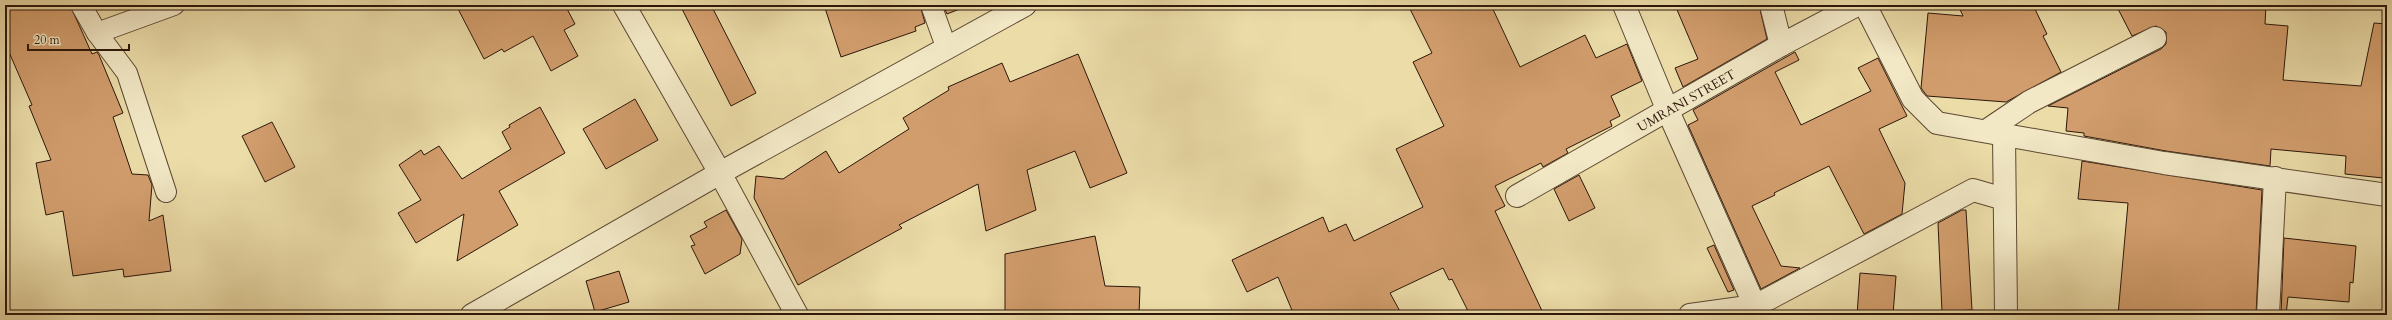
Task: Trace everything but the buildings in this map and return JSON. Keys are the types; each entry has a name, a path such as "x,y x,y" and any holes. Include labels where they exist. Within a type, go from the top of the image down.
{"street":[{"path":"624,5 720,173 797,315"},
{"path":"472,315 720,173 948,50 1025,5"},
{"path":"1624,5 1668,111 1755,306"},
{"path":"1771,5 1781,45"},
{"name":"UMRANI STREET","path":"1516,196 1668,111 1781,45 1857,5"},
{"path":"1865,5 1913,99 1937,123 1995,132 2164,163 2387,195"},
{"path":"1995,132 2028,102 2156,38"},
{"path":"1995,132 2004,199 2006,315"},
{"path":"2268,315 2275,178"},
{"path":"1690,315 1755,306 1973,190 2004,199"}],"lane":[{"path":"81,5 97,33 127,73 166,192"},
{"path":"97,33 174,5"},
{"path":"931,5 948,50"}]}
